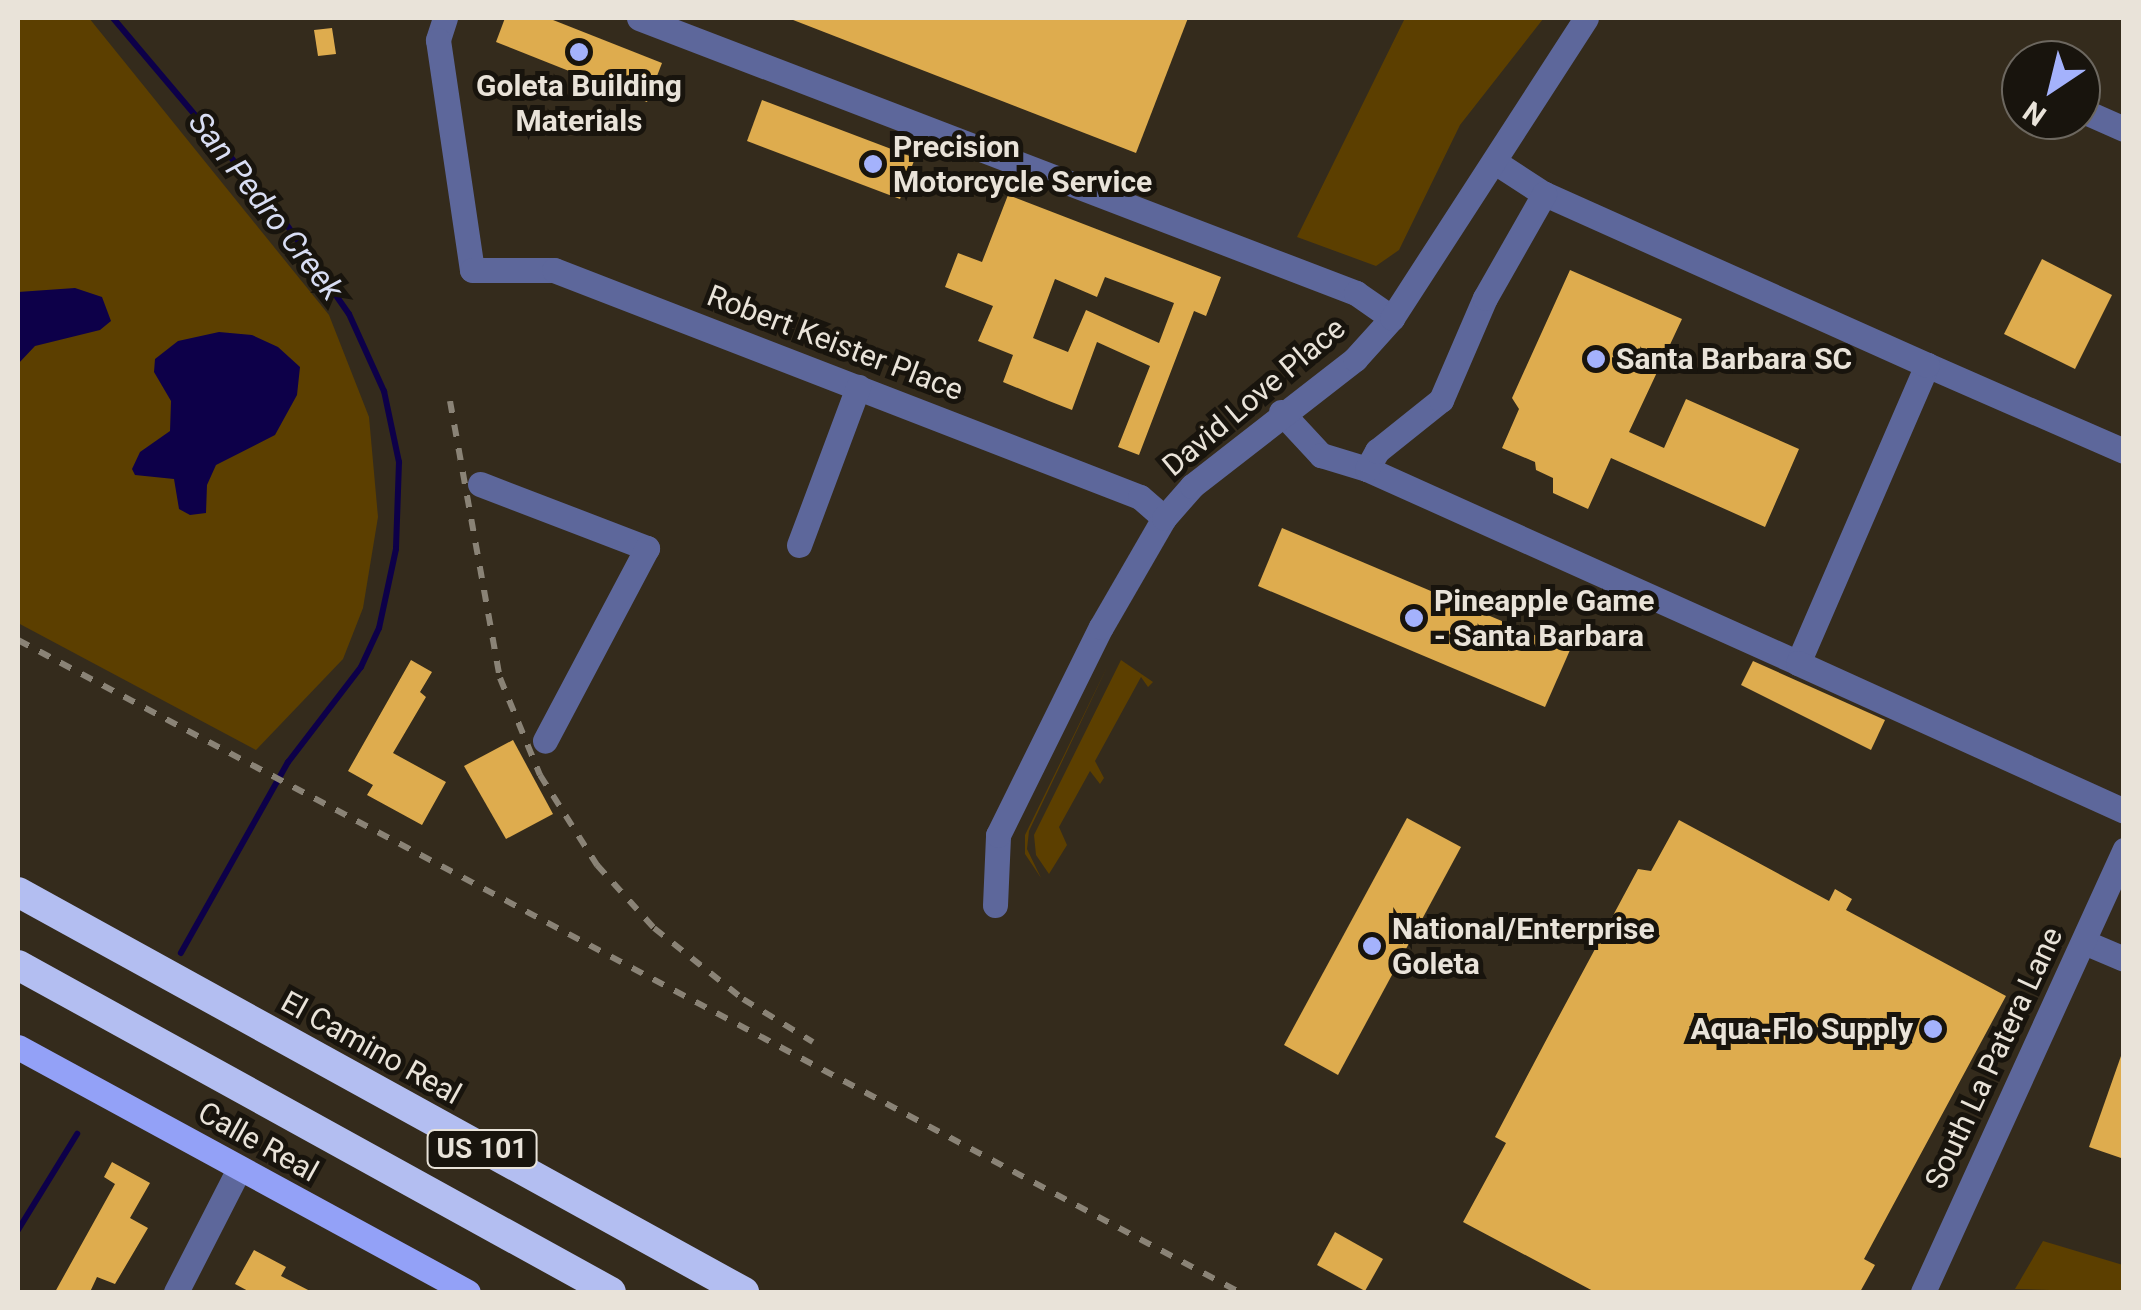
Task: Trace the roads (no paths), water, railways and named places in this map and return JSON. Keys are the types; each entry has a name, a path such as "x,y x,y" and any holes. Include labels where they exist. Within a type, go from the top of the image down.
{"highway":[{"name":"El Camino Real","path":"18,892 744,1292"},
{"name":"US 101","path":"18,965 611,1292"}],"main road":[{"name":"Calle Real","path":"18,1047 468,1292"}],"street":[{"name":"Robert Keister Place","path":"445,18 438,40 472,270 554,270 1140,497 1164,518"},
{"path":"639,18 1356,294 1392,318"},
{"name":"David Love Place","path":"995,905 998,835 1164,518 1281,412 1355,360 1392,318 1586,18"},
{"path":"2101,119 2124,129"},
{"path":"1495,162 1544,194 2124,452"},
{"path":"1367,469 1377,450 1441,400 1486,298 1544,194"},
{"path":"1798,663 1927,365"},
{"path":"799,544 858,386"},
{"path":"1281,412 1309,448 1367,469 2124,811"},
{"path":"480,484 647,548 545,741"},
{"name":"South La Patera Lane","path":"1923,1292 2044,1016 2084,942 2124,850"},
{"path":"2084,942 2124,960"},
{"path":"176,1292 239,1170"}],"waterway":[{"name":"San Pedro Creek","path":"113,18 282,218 349,314 384,391 399,462 396,549 379,628 361,667 288,762 181,953"},
{"name":"San Pedro Creek","path":"18,1230 77,1134"}],"railway":[{"path":"450,401 500,678 540,775 597,865 654,928 743,999 813,1042"},
{"path":"18,640 1239,1292"}],"place":[{"name":"Goleta Building Materials","path":"579,52"},
{"name":"Precision Motorcycle Service","path":"873,164"},
{"name":"Santa Barbara SC","path":"1596,359"},
{"name":"Pineapple Game - Santa Barbara","path":"1414,618"},
{"name":"National/Enterprise Goleta","path":"1372,946"},
{"name":"Aqua-Flo Supply","path":"1933,1029"}]}
